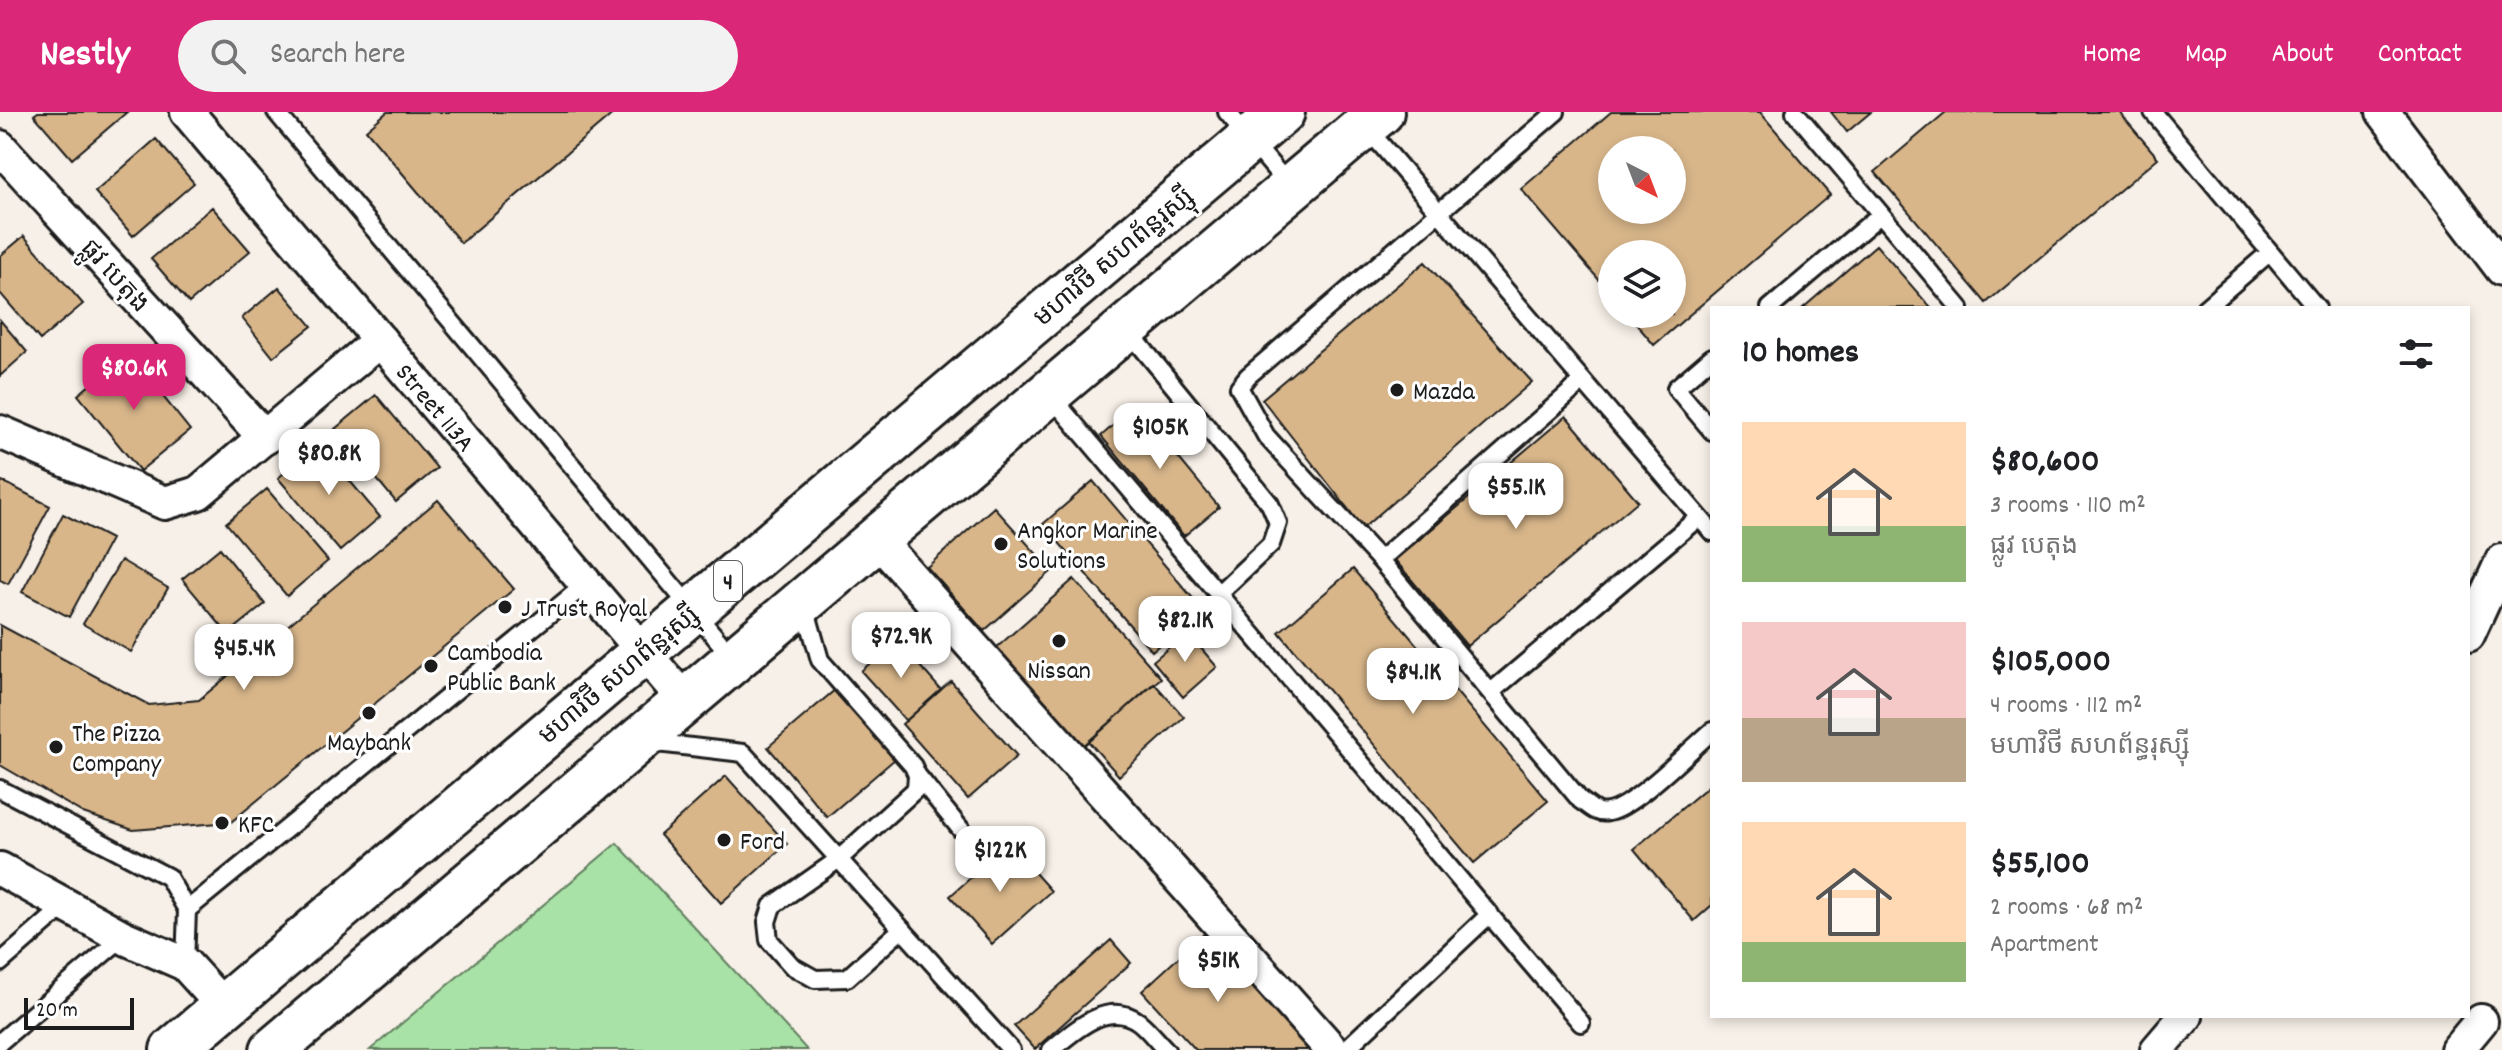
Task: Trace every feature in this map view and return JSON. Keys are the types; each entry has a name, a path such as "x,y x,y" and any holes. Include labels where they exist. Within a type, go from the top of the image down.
{"highway":[{"name":"មហាវិថី សហព័ន្ធរុស្ស៊ី","path":"173,1050 693,610 1238,126 1282,112"},
{"path":"273,1050 1373,119"}],"street":[{"name":"Street 113A","path":"187,112 685,701"},
{"path":"2383,112 2502,269"},
{"name":"ផ្លូវ បេតុង","path":"0,147 265,438"},
{"path":"0,432 165,503 198,493 380,340"},
{"path":"877,539 1332,1050"},
{"path":"2470,631 2502,561"},
{"path":"0,869 123,937 185,964 224,1007"},
{"path":"2157,1050 2184,1018"},
{"path":"2457,1050 2481,1021"}],"lane":[{"path":"276,112 735,660"},
{"path":"1556,112 1248,376 1239,387 1266,436 1380,560 1580,800 1597,812 1609,812 1631,801 1710,733"},
{"path":"1795,112 1958,306"},
{"path":"2153,112 2315,306"},
{"path":"1373,119 1439,212 1710,530"},
{"path":"1238,126 1291,188"},
{"path":"1772,306 1881,214"},
{"path":"2207,306 2270,252"},
{"path":"1126,328 1270,504 1278,523 1271,544 1218,594"},
{"path":"1710,359 1676,388 1710,429"},
{"path":"1380,560 1583,381"},
{"path":"1048,394 1581,1023"},
{"path":"1491,692 1699,517"},
{"path":"187,910 586,584"},
{"path":"804,601 820,660 913,766 971,842"},
{"path":"639,741 743,753 1011,1050"},
{"path":"902,929 847,978 815,979 792,966 769,940 767,922 772,906 839,859 916,789 917,775"},
{"path":"0,789 168,877 187,910 185,964"},
{"path":"0,963 65,906"},
{"path":"1345,1050 1490,914"},
{"path":"0,1042 123,937"},
{"path":"1051,1050 1097,1017 1115,1012 1138,1021 1166,1050"}],"green space":[{"path":"617,843 807,1050 370,1050"}],"building":[{"path":"38,112 127,112 72,159 34,115"},
{"path":"387,112 615,112 461,243 366,130"},
{"path":"1611,112 1760,112 1830,195 1686,318 1686,240 1598,240 1598,279 1521,189"},
{"path":"1831,112 1871,112 1847,132"},
{"path":"1946,112 2119,112 2158,158 1986,303 1875,172"},
{"path":"156,139 194,183 133,236 95,192"},
{"path":"212,207 250,251 189,303 151,259"},
{"path":"24,236 83,304 40,340 0,293 0,256"},
{"path":"1876,245 1929,306 1805,306"},
{"name":"Mazda","path":"1425,262 1532,382 1363,528 1262,399"},
{"path":"279,287 312,326 273,357 242,318"},
{"path":"0,320 27,352 0,376"},
{"path":"1640,328 1674,328 1654,345"},
{"path":"128,353 190,430 140,471 78,395"},
{"path":"376,395 437,468 396,502 335,429"},
{"path":"1136,406 1219,507 1184,536 1101,436"},
{"path":"1566,416 1638,501 1467,646 1395,560"},
{"path":"319,444 380,517 340,551 278,478"},
{"path":"2,481 50,506 8,584 0,580"},
{"path":"1093,481 1202,609 1152,651 1043,524"},
{"path":"267,489 328,561 287,596 226,523"},
{"path":"438,500 514,589 231,822 133,830 83,813 0,765 0,625 149,705 199,700"},
{"path":"994,507 1052,571 984,631 927,567"},
{"path":"63,514 111,539 69,617 22,592"},
{"path":"220,548 265,604 228,634 182,579"},
{"path":"121,560 168,588 131,652 83,624"},
{"path":"1353,569 1548,801 1474,863 1279,632"},
{"path":"1074,579 1161,678 1082,747 995,649"},
{"path":"1187,632 1217,667 1183,697 1153,661"},
{"path":"897,640 941,690 906,721 861,671"},
{"path":"951,681 1017,756 968,799 902,724"},
{"path":"1154,683 1184,717 1119,776 1089,742"},
{"path":"836,689 895,759 827,817 768,747"},
{"name":"Ford","path":"726,776 787,844 721,903 660,835"},
{"path":"1710,785 1710,907 1694,921 1634,849"},
{"path":"1009,844 1051,891 992,944 950,896"},
{"path":"1205,933 1308,1050 1196,1050 1142,991"},
{"path":"1111,940 1131,963 1035,1049 1014,1026"}],"place":[{"name":"Mazda","path":"1397,390"},
{"name":"Angkor Marine Solutions","path":"1001,544"},
{"name":"J Trust Royal","path":"505,607"},
{"name":"Nissan","path":"1059,641"},
{"name":"Cambodia Public Bank","path":"431,666"},
{"name":"Maybank","path":"369,713"},
{"name":"The Pizza Company","path":"56,747"},
{"name":"KFC","path":"222,823"},
{"name":"Ford","path":"724,840"}]}
